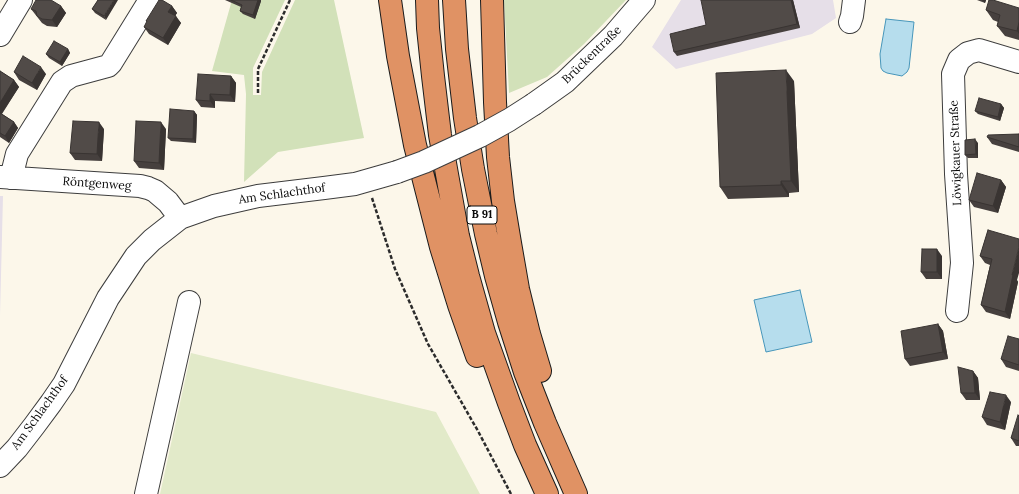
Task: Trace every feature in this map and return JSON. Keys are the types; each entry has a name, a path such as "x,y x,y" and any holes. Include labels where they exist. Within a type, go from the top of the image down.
{"highway":[{"path":"390,0 398,56 415,145 441,247 482,371 509,403"},
{"name":"B 91","path":"427,0 428,28 440,135 457,229 468,276 484,333 509,403 546,494"},
{"name":"B 91","path":"454,0 457,49 465,118 473,169 486,234 509,322 525,372 545,423 576,494"},
{"path":"492,0 498,158 503,201 518,289 544,386 545,423"}],"street":[{"path":"0,35 21,0"},
{"path":"6,178 17,154 62,82 71,76 108,66 150,0"},
{"name":"Brückentraße","path":"534,104 564,82 613,36 644,0"},
{"path":"850,22 854,0"},
{"name":"Löwigkauer Straße","path":"958,311 962,263 956,174 953,74 959,60 968,53 979,50 1019,62"},
{"name":"Am Schlachthof","path":"0,466 17,448 64,384 108,298 136,256 152,240 180,218 214,206 258,196 355,184 397,172 430,159 480,136 534,104"},
{"name":"Röntgenweg","path":"6,178 140,186 155,191 168,202 180,218"},
{"path":"146,494 189,302"}],"path":[{"path":"258,93 258,70 290,0"},
{"path":"370,194 396,269 428,344 478,431 511,494"}],"shaded area":[{"path":"681,0 833,0 836,18 812,34 676,69 652,47"},
{"path":"0,196 3,196 0,316"}],"green space":[{"path":"232,0 285,0 253,68 253,95 261,95 262,72 295,0 334,0 364,138 278,152 244,182 246,94 244,75 212,71"},
{"path":"504,0 626,0 584,44 547,77 509,93"},
{"path":"191,353 436,412 480,494 160,494"}],"water":[{"path":"886,19 914,22 909,68 902,76 887,73 881,68 880,54"},
{"path":"800,290 812,342 766,352 754,300"}],"building":[{"path":"36,0 51,0 61,6 52,20 42,19 37,16 36,11 31,9"},
{"path":"98,0 114,0 104,16 92,9"},
{"path":"159,0 162,0 172,6 168,12 176,16 163,38 144,27"},
{"path":"231,0 258,0 253,15 240,11 242,5"},
{"path":"701,0 791,0 797,24 674,52 670,34 706,25"},
{"path":"989,0 1019,8 1019,22 1017,31 997,26 1000,15 986,10"},
{"path":"54,41 68,49 60,62 46,54"},
{"path":"23,56 41,67 32,83 14,72"},
{"path":"786,70 791,181 781,181 781,185 720,187 716,73"},
{"path":"0,71 14,80 0,103"},
{"path":"198,74 231,76 230,95 210,94 210,101 196,100"},
{"path":"979,98 1001,104 998,117 975,111"},
{"path":"170,109 194,111 193,139 168,138"},
{"path":"0,113 14,122 5,136 0,133"},
{"path":"73,121 99,122 97,154 70,153"},
{"path":"136,121 161,122 159,163 134,161"},
{"path":"1019,134 1019,147 987,137 988,135"},
{"path":"975,139 976,154 965,155 965,140"},
{"path":"977,173 1001,180 993,206 969,200"},
{"path":"988,230 1019,239 1019,247 1005,312 981,305 992,259 980,256"},
{"path":"922,249 937,249 937,272 921,272"},
{"path":"938,324 943,352 905,359 901,331"},
{"path":"1008,336 1019,339 1019,365 1001,359"},
{"path":"958,367 973,371 975,393 961,393"},
{"path":"990,392 1006,395 1000,422 982,417"},
{"path":"1018,415 1019,416 1019,441 1011,438"}]}
